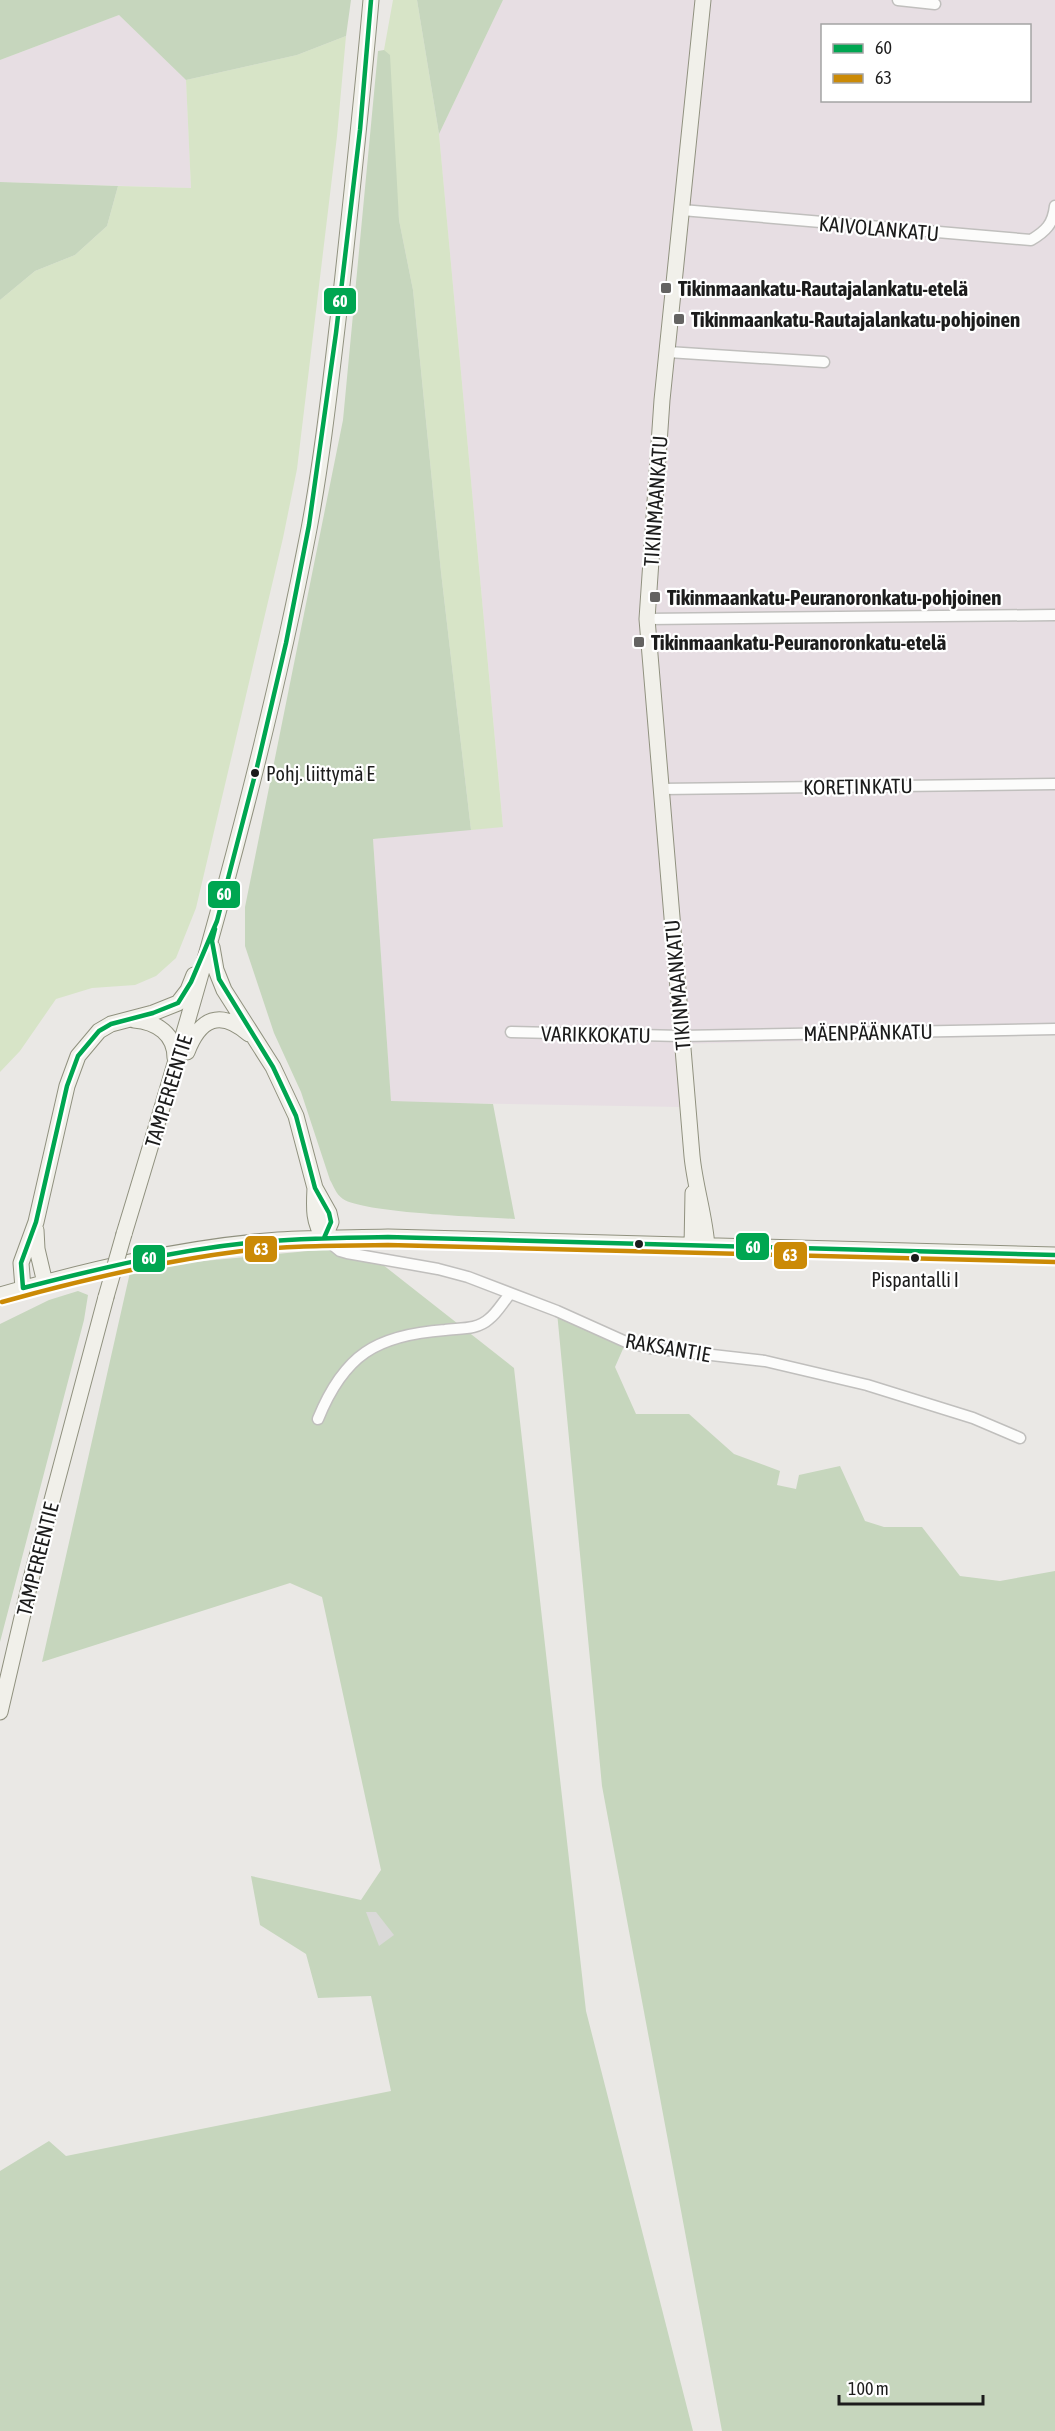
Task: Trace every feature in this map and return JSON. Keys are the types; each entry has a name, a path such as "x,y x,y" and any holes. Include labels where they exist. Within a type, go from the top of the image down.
{"main road":[{"name":"TAMPEREENTIE","path":"0,1712 31,1579 106,1297 212,941 286,643 309,525 335,344 360,130 371,0"},
{"name":"TIKINMAANKATU","path":"699,1247 691,1225 694,1181 647,619 661,411 703,0"},
{"path":"22,1288 21,1263 36,1222 66,1086 78,1056 99,1031 125,1020 164,1010 183,997 217,921"},
{"path":"212,941 219,979 285,1089 296,1116 315,1188 329,1213 331,1222 324,1238"},
{"path":"160,1118 178,1082 192,1042 205,1024 211,1020 227,1019 243,1029 263,1050"},
{"path":"125,1020 153,1024 164,1031 172,1040 174,1047 174,1070"},
{"path":"36,1222 37,1249 45,1282"},
{"path":"0,1295 132,1261 276,1240 324,1238 1055,1255"}],"street":[{"path":"898,0 935,3"},
{"name":"KAIVOLANKATU","path":"682,210 1031,240 1046,231 1054,216 1055,206"},
{"path":"668,352 824,362"},
{"path":"647,619 1055,615"},
{"name":"KORETINKATU","path":"661,789 1055,784"},
{"name":"MÄENPÄÄNKATU","path":"681,1036 1055,1029"},
{"name":"VARIKKOKATU","path":"511,1032 681,1036"},
{"name":"RAKSANTIE","path":"324,1238 340,1251 438,1269 468,1277 557,1311 626,1342 650,1348 765,1361 867,1385 973,1418 1020,1438"},
{"path":"318,1419 342,1371 378,1343 405,1334 474,1327 490,1319 510,1294"}],"shaded area":[{"path":"503,0 1055,0 1055,1035 677,1044 681,1107 391,1102 373,839 503,826 439,134"},
{"path":"119,15 186,80 191,188 0,182 0,60"},
{"path":"366,1912 376,1912 394,1935 379,1946"}],"green space":[{"path":"0,0 351,0 346,36 297,55 186,80 119,15 0,60"},
{"path":"393,0 417,0 439,134 503,827 471,830 441,572 413,290 399,220 384,50"},
{"path":"417,0 503,0 439,134"},
{"path":"346,36 337,136 297,469 283,538 196,908 176,958 156,976 135,985 92,988 56,999 20,1051 0,1072 0,300 35,271 75,255 107,226 118,186 191,188 186,80 297,55"},
{"path":"384,50 390,55 399,220 413,290 441,572 471,830 373,839 391,1101 493,1104 515,1219 374,1208 355,1204 341,1197 330,1180 301,1092 274,1033 245,946 245,907 343,420 378,51"},
{"path":"0,182 118,186 107,226 75,255 35,271 0,300"},
{"path":"359,1246 514,1368 586,2011 693,2431 0,2431 0,2171 49,2141 66,2156 391,2091 371,1996 318,1998 306,1954 260,1925 251,1876 361,1900 381,1870 322,1597 290,1583 42,1662 131,1268"},
{"path":"78,1291 88,1295 84,1320 0,1642 0,1324 49,1300"},
{"path":"557,1312 626,1342 615,1367 636,1414 689,1414 734,1454 780,1471 777,1485 796,1489 799,1475 840,1466 865,1521 884,1527 922,1527 960,1576 1000,1581 1055,1571 1055,2431 722,2431 602,1786"}],"transit line":[{"name":"60","path":"371,0 360,130 336,333 309,525 286,643 217,921 191,982 178,1003 153,1013 111,1024 99,1031 78,1056 67,1086 36,1222 21,1263 23,1288 190,1251 247,1243 318,1238 388,1237 1055,1255"},
{"name":"60","path":"215,929 212,941 219,979 273,1067 296,1116 315,1188 329,1213 331,1222 324,1238"},
{"name":"63","path":"2,1302 151,1266 242,1251 297,1247 388,1245 1055,1262"}],"place":[{"name":"Tikinmaankatu-Rautajalankatu-etelä","path":"666,288"},
{"name":"Tikinmaankatu-Rautajalankatu-pohjoinen","path":"679,319"},
{"name":"Tikinmaankatu-Peuranoronkatu-pohjoinen","path":"655,597"},
{"name":"Tikinmaankatu-Peuranoronkatu-etelä","path":"639,642"},
{"name":"Pohj. liittymä E","path":"255,773"},
{"name":"Pispantalli I","path":"915,1258"}]}
